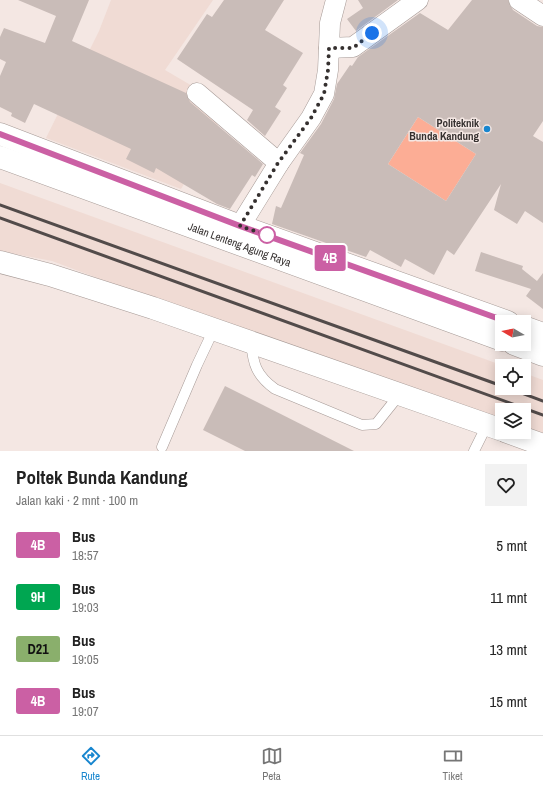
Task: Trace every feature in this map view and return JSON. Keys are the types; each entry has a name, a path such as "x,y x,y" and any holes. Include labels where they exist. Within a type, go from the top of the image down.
{"main road":[{"path":"0,134 240,226 495,317"},
{"name":"Jalan Lenteng Agung Raya","path":"0,157 495,337"},
{"path":"0,262 50,275 251,342 494,428"},
{"path":"531,330 543,334"},
{"path":"531,350 543,355"},
{"path":"528,439 543,444"}],"street":[{"path":"240,226 278,163 311,118 324,94 328,70 330,23 336,0"},
{"path":"329,48 353,48 418,0"},
{"path":"519,0 543,16"},
{"path":"197,93 278,163"}],"lane":[{"path":"162,447 197,365 214,330"},
{"path":"251,342 256,370 264,382 275,389 362,425 376,424 400,394"},
{"path":"474,451 494,428"}],"shaded area":[{"path":"111,0 213,0 165,70 228,107 181,189 46,138 99,31"},
{"path":"418,117 476,154 446,201 388,164"},
{"path":"0,183 495,363 495,395 531,395 531,376 543,380 543,444 531,436 531,403 495,403 495,426 52,261 0,251"}],"building":[{"path":"18,0 89,0 72,41 186,93 190,102 263,164 255,177 252,175 230,209 217,204 156,168 154,173 126,159 131,149 34,104 25,123 11,116 12,113 0,107 0,76 6,62 0,59 0,37 4,28 45,43 56,16"},
{"path":"224,0 284,0 265,30 303,53 283,85 287,88 275,107 281,111 265,136 247,120 253,110 177,59 207,14 212,17"},
{"path":"358,0 398,0 356,31 347,19 363,8"},
{"name":"Politeknik Bunda Kandung","path":"472,0 508,0 513,10 537,26 543,27 543,121 533,136 543,142 543,223 525,211 517,224 494,210 501,184 454,255 447,250 434,275 405,259 401,267 370,250 366,257 272,224 276,206 281,208 304,155 300,153 321,124 334,99 337,84 350,65 352,66 358,57 420,13 448,30","holes":["418,117 476,154 446,201 388,164"]},
{"path":"481,252 523,266 522,269 537,281 543,273 543,309 526,296 531,289 475,271"},
{"path":"225,386 354,451 245,451 203,430"}],"railway":[{"path":"0,205 495,383"},
{"path":"0,218 543,415"},
{"path":"527,395 543,401"}],"bus line":[{"name":"4B","path":"0,134 240,226 495,317"}],"place":[{"name":"Politeknik Bunda Kandung","path":"487,129"}],"route":[{"path":"267,235 240,226 278,163 311,118 324,94 328,70 329,48 353,48 372,33"}]}
